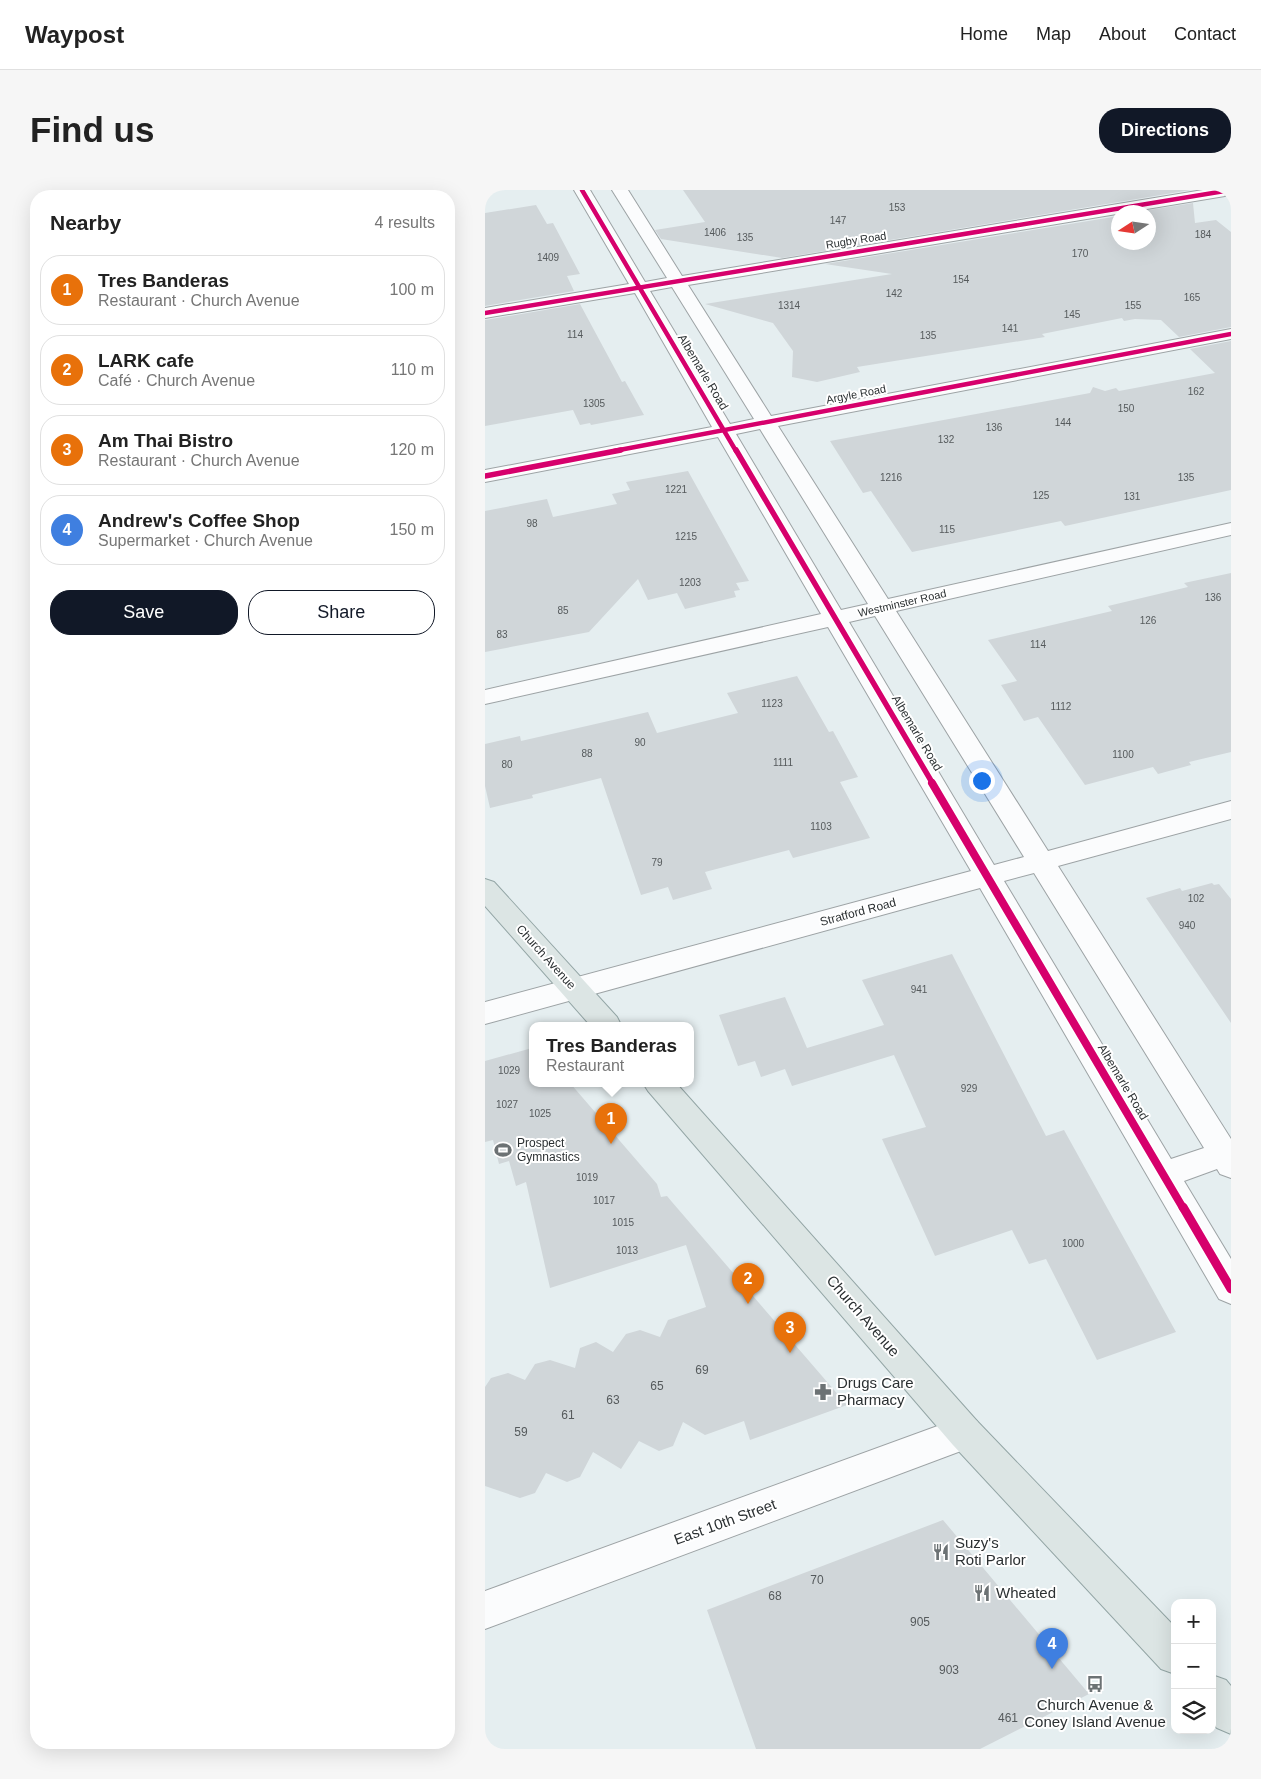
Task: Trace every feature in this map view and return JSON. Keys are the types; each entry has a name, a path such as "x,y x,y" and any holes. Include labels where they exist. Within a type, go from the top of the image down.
{"main road":[{"name":"Church Avenue","path":"485,888 604,1022"},
{"name":"Church Avenue","path":"662,1087 965,1433 1171,1651"},
{"path":"1216,1698 1231,1714"}],"street":[{"name":"Albemarle Road","path":"582,190 1165,1174 1231,1289"},
{"name":"Albemarle Road","path":"620,190 1228,1160"},
{"name":"Rugby Road","path":"485,313 1231,190"},
{"name":"Argyle Road","path":"485,476 1231,334"},
{"name":"Westminster Road","path":"485,697 1231,529"},
{"name":"Stratford Road","path":"485,1013 1231,810"},
{"path":"1165,1174 1228,1160"},
{"name":"East 10th Street","path":"485,1610 965,1433"}],"building":[{"path":"683,190 1191,190 782,258 661,239 655,230 705,222"},
{"path":"1193,203 1195,223 1216,220 1231,232 1231,327 1179,337 1161,320 1135,319 1124,321 1122,318 1042,334 1045,337 857,367 860,372 817,382 792,377 793,351 773,323 705,304 892,274 825,264 1111,217 1111,250 1156,250 1156,209"},
{"path":"536,205 547,224 553,223 580,274 567,276 574,291 485,306 485,213"},
{"path":"580,304 622,382 625,381 644,415 591,425 590,423 580,425 573,410 485,426 485,320"},
{"path":"1231,341 1231,490 1065,526 1061,521 912,552 871,491 863,493 830,441 1090,393 1093,387 1105,391 1116,388 1119,391 1215,373 1190,349"},
{"path":"688,471 749,581 736,583 740,590 734,591 736,597 685,609 677,593 648,600 638,579 589,632 485,652 485,511 547,499 553,517 617,504 612,494 630,490 626,482"},
{"path":"1231,573 1231,752 1189,762 1191,765 1158,774 1153,767 1085,785 1038,717 1024,721 1001,685 1017,681 988,640 1112,611 1108,606 1188,587 1184,583"},
{"path":"797,676 829,732 833,731 858,777 840,782 870,838 793,858 789,850 705,872 712,889 673,900 668,887 641,895 601,778 532,795 533,798 490,808 485,786 485,744 520,736 521,741 648,712 657,733 738,713 727,693"},
{"path":"1212,883 1214,885 1219,884 1231,899 1231,1023 1146,898 1180,888 1182,891"},
{"path":"952,954 1046,1136 1064,1130 1176,1332 1097,1360 1046,1259 1029,1264 1012,1230 935,1256 882,1139 926,1127 894,1055 792,1086 785,1069 761,1077 755,1061 738,1066 719,1015 785,997 807,1048 884,1025 862,980"},
{"path":"529,1049 529,1087 573,1087 657,1184 661,1197 667,1196 847,1405 750,1440 744,1421 705,1435 683,1422 673,1446 659,1451 639,1441 621,1469 593,1452 580,1477 567,1482 546,1473 535,1493 520,1498 485,1486 485,1387 491,1378 508,1373 525,1380 535,1364 550,1360 575,1368 580,1348 596,1342 613,1352 626,1334 640,1330 660,1337 668,1320 706,1307 686,1245 550,1288 526,1182 516,1186 509,1161 499,1164 493,1140 485,1142 485,1061"},
{"path":"943,1520 1089,1694 980,1749 756,1749 707,1610"}],"cycle path":[{"path":"582,190 1231,1289"},
{"path":"485,313 1231,190"},
{"path":"485,476 1231,334"}],"place":[{"name":"Tres Banderas","path":"611,1144"},
{"name":"Prospect Gymnastics","path":"503,1150"},
{"name":"LARK cafe","path":"748,1304"},
{"name":"Am Thai Bistro","path":"790,1353"},
{"name":"Drugs Care Pharmacy","path":"823,1392"},
{"name":"Suzy's Roti Parlor","path":"941,1552"},
{"name":"Wheated","path":"982,1593"},
{"name":"Andrew's Coffee Shop","path":"1052,1669"},
{"name":"Church Avenue & Coney Island Avenue","path":"1095,1684"}]}
